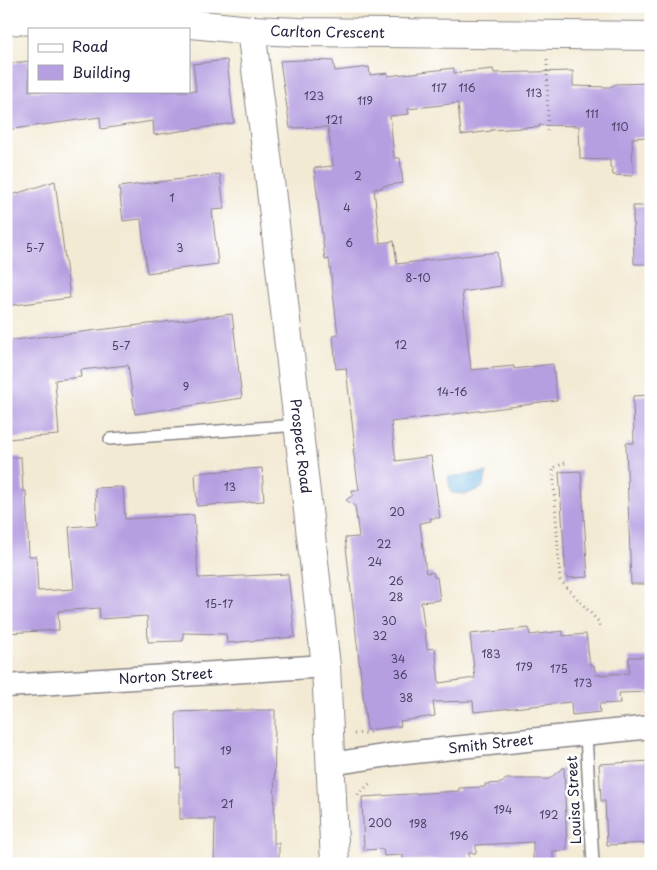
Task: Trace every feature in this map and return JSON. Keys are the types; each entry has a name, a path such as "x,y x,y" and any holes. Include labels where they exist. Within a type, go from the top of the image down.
{"main road":[{"path":"105,6 162,21"},
{"name":"Carlton Crescent","path":"6,20 75,22 162,21 251,30 300,32 651,36"},
{"name":"Prospect Road","path":"251,30 326,666 335,864"}],"street":[{"name":"Norton Street","path":"6,686 326,666"},
{"name":"Smith Street","path":"331,764 396,754 651,727"}],"lane":[{"path":"110,439 298,425"},
{"name":"Louisa Street","path":"586,734 592,864"}],"path":[{"path":"547,35 548,133"},
{"path":"564,463 553,468 560,580 598,622 599,627"},
{"path":"329,722 350,720 351,735 380,732"}],"water":[{"path":"487,472 482,488 466,494 451,493 448,477"}],"building":[{"path":"227,60 234,123 154,135 153,121 101,129 100,117 6,130 6,64 28,61 28,92 190,92 196,91 193,64"},
{"path":"280,61 333,61 335,71 369,67 370,75 388,73 388,76 454,68 454,73 493,69 494,73 573,71 573,86 610,87 616,84 651,83 651,137 632,138 633,176 613,175 610,160 580,159 579,126 539,125 540,127 491,130 461,135 458,103 408,109 409,114 390,116 394,158 400,158 403,183 374,189 380,243 394,241 397,264 497,252 501,286 462,292 471,370 514,366 514,369 553,364 557,400 391,422 396,461 431,456 440,518 430,518 431,521 420,523 426,573 433,572 434,577 437,577 440,600 421,602 427,649 435,648 439,683 475,678 470,634 529,628 530,635 563,631 563,636 586,634 590,665 594,665 596,675 629,673 629,657 651,657 651,692 619,693 620,703 599,704 600,712 572,715 571,702 474,712 473,701 433,702 435,716 400,721 401,726 367,730 345,538 359,537 355,506 346,500 353,495 352,490 359,490 353,449 355,449 346,368 336,369 333,336 338,335 329,259 325,260 314,168 333,166 328,127 290,128"},
{"path":"220,174 224,209 212,210 218,264 147,273 141,219 123,221 119,187"},
{"path":"55,181 70,298 6,306 6,197"},
{"path":"633,206 651,206 651,264 634,264"},
{"path":"232,314 242,398 135,414 128,365 80,370 81,377 55,380 59,435 6,439 6,341"},
{"path":"651,395 651,584 631,584 626,443 634,443 633,396"},
{"path":"6,457 21,457 23,491 26,491 29,556 36,556 38,591 74,589 69,527 97,525 95,488 123,487 125,519 194,515 198,578 288,574 295,637 227,643 226,634 183,633 183,641 148,642 147,616 100,619 99,608 58,611 59,630 6,633"},
{"path":"262,468 264,501 197,506 195,473"},
{"path":"581,471 588,577 566,578 559,472"},
{"path":"275,710 274,843 279,843 279,864 214,864 215,819 180,819 180,768 177,769 176,712"},
{"path":"651,761 651,843 607,845 605,801 601,801 599,764"},
{"path":"564,767 567,850 553,851 553,861 533,861 533,842 476,845 476,853 469,853 469,862 444,863 444,859 403,861 403,855 384,856 383,849 364,850 362,797 459,791 459,788 485,787 485,784 502,783 506,779 549,779"}]}
